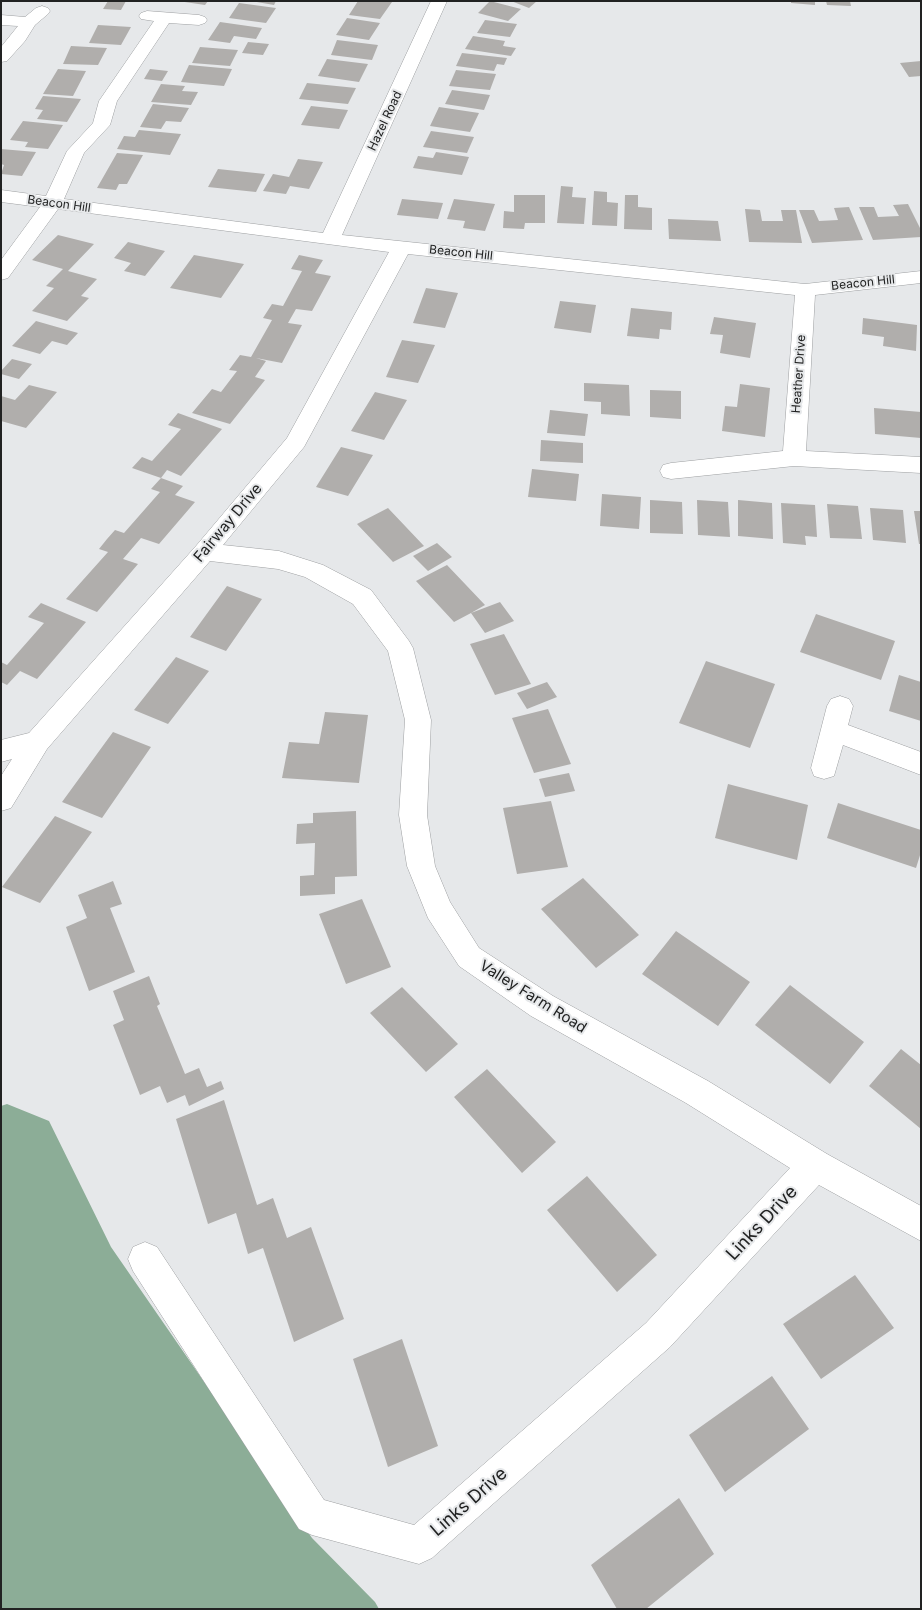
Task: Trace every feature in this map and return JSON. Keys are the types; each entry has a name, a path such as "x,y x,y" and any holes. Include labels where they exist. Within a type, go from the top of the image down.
{"street":[{"name":"Hazel Road","path":"330,240 439,1"},
{"path":"1,57 19,37 29,22 42,11"},
{"path":"147,16 199,20"},
{"path":"1,274 52,204 76,150 101,125 108,101 164,18"},
{"path":"1,20 29,22"},
{"name":"Beacon Hill","path":"1,196 330,240 805,290 921,277"},
{"name":"Fairway Drive","path":"1,800 38,741 204,552 296,442 402,247"},
{"name":"Heather Drive","path":"794,458 805,290"},
{"path":"671,471 794,458 921,465"},
{"name":"Valley Farm Road","path":"204,552 279,560 314,571 362,597 400,648 418,720 413,815 421,866 438,909 469,957 542,1006 697,1092 816,1166 921,1224"},
{"path":"824,768 837,719 921,764"},
{"path":"1,751 38,741"},
{"name":"Links Drive","path":"145,1258 312,1516 419,1546 658,1335 816,1166"}],"green space":[{"path":"7,1104 49,1121 111,1247 312,1538 375,1602 379,1609 1,1609 1,1106"}],"building":[{"path":"108,1 126,1 121,10 103,9"},
{"path":"178,1 208,1 205,5"},
{"path":"251,1 276,1 274,5"},
{"path":"358,1 392,2 380,19 349,15"},
{"path":"490,1 521,9 508,21 478,13"},
{"path":"511,1 537,1 529,8"},
{"path":"791,1 815,1 815,5 791,3"},
{"path":"826,1 850,1 851,6 827,5"},
{"path":"239,3 276,8 266,23 229,18"},
{"path":"347,18 380,23 369,40 336,35"},
{"path":"485,20 517,24 510,37 477,33"},
{"path":"220,22 262,28 256,39 234,36 230,43 208,40"},
{"path":"98,25 131,27 121,45 89,43"},
{"path":"473,36 505,41 503,46 516,48 511,56 465,49"},
{"path":"337,40 378,45 372,60 331,55"},
{"path":"248,42 269,44 263,55 242,53"},
{"path":"71,46 107,48 98,65 63,64"},
{"path":"200,47 238,50 230,66 192,63"},
{"path":"462,53 507,58 504,65 497,64 494,71 456,66"},
{"path":"327,59 368,64 359,82 318,76"},
{"path":"921,61 921,76 909,77 900,63"},
{"path":"189,65 232,69 224,86 181,82"},
{"path":"58,69 86,71 73,96 43,94"},
{"path":"150,69 168,71 162,81 144,79"},
{"path":"456,70 496,74 490,90 449,86"},
{"path":"307,83 356,88 348,104 299,99"},
{"path":"161,84 185,86 182,91 198,92 191,105 151,102"},
{"path":"452,90 490,95 484,110 445,104"},
{"path":"43,96 81,99 67,122 37,119 43,110 35,109"},
{"path":"153,104 189,108 181,122 166,121 161,129 140,127"},
{"path":"311,106 348,110 339,129 301,125"},
{"path":"439,107 479,113 470,132 430,126"},
{"path":"23,121 63,125 48,149 25,147 28,142 10,140"},
{"path":"139,130 181,134 170,155 117,149 124,136 135,137"},
{"path":"431,131 474,137 467,153 423,147"},
{"path":"1,149 36,152 22,176 1,174 4,165 1,164"},
{"path":"436,152 469,157 462,175 413,168 418,156 433,158"},
{"path":"117,153 143,155 127,184 119,184 116,190 97,188"},
{"path":"298,159 323,162 309,189 290,186 286,194 263,191 273,174 289,177"},
{"path":"218,169 265,174 256,192 208,187"},
{"path":"561,186 573,187 572,197 586,198 584,224 557,223"},
{"path":"594,191 607,192 607,202 618,203 617,226 592,225"},
{"path":"514,195 545,195 545,223 525,223 524,229 503,228 504,211 514,212"},
{"path":"625,195 638,195 638,207 652,208 652,230 624,229"},
{"path":"402,199 443,203 438,219 397,215"},
{"path":"454,199 495,204 485,231 463,228 465,221 447,219"},
{"path":"908,204 921,230 921,237 873,240 859,207 874,207 878,217 899,216 893,205"},
{"path":"849,207 863,240 812,243 799,210 814,210 819,221 838,220 834,208"},
{"path":"745,209 760,210 762,221 783,221 781,210 796,210 802,243 749,242"},
{"path":"668,219 718,221 721,241 669,239"},
{"path":"58,235 94,244 68,271 97,279 81,296 89,298 67,321 32,311 54,288 46,286 63,269 32,260"},
{"path":"128,242 165,251 145,276 124,271 131,263 114,258"},
{"path":"194,255 244,264 221,298 170,288"},
{"path":"299,255 323,260 315,273 331,276 312,311 296,309 288,323 302,325 282,363 256,358 266,361 255,377 265,380 230,424 192,413 212,389 221,392 237,371 229,370 240,355 251,357 272,320 263,318 272,304 283,306 302,271 291,269"},
{"path":"426,288 458,293 445,328 413,323"},
{"path":"560,301 596,305 591,333 554,328"},
{"path":"631,308 672,312 671,330 660,329 659,339 627,336"},
{"path":"714,317 756,323 750,358 720,353 723,335 710,334"},
{"path":"863,318 917,325 916,351 883,346 884,337 862,334"},
{"path":"36,321 78,333 67,345 52,341 40,354 12,346"},
{"path":"402,340 435,345 418,383 386,377"},
{"path":"12,359 32,364 19,379 1,374 1,371"},
{"path":"584,383 629,385 630,416 601,414 601,402 584,401"},
{"path":"740,384 770,388 765,437 722,431 725,406 737,407"},
{"path":"29,385 57,392 26,428 1,421 1,396 15,400"},
{"path":"650,390 681,391 681,419 650,417"},
{"path":"375,392 407,400 384,440 351,431"},
{"path":"874,408 921,412 921,438 875,434"},
{"path":"550,410 588,414 585,436 547,433"},
{"path":"178,413 222,429 181,476 167,470 161,478 132,468 142,457 152,461 181,429 168,425"},
{"path":"541,440 583,443 583,463 540,461"},
{"path":"341,447 373,455 348,496 316,487"},
{"path":"532,469 579,474 576,501 528,497"},
{"path":"161,478 183,486 175,495 195,502 159,544 141,538 123,559 138,564 97,612 66,599 108,552 99,549 107,539 115,530 124,533 160,492 151,489"},
{"path":"602,494 641,497 639,529 600,526"},
{"path":"650,500 682,502 683,534 650,533"},
{"path":"697,500 728,502 730,537 698,535"},
{"path":"738,500 772,503 773,539 738,536"},
{"path":"781,503 815,505 817,537 805,536 806,545 783,543"},
{"path":"827,504 858,506 862,539 830,538"},
{"path":"388,508 424,546 393,562 357,524"},
{"path":"870,508 903,510 906,543 873,540"},
{"path":"914,511 921,511 921,544 919,544"},
{"path":"437,543 452,557 428,571 413,556"},
{"path":"447,565 485,605 454,622 416,581"},
{"path":"227,586 262,599 226,651 190,637"},
{"path":"500,602 514,621 485,633 471,613"},
{"path":"41,603 86,622 37,679 20,671 7,685 1,682 1,662 7,665 44,623 28,617"},
{"path":"816,614 895,641 881,680 800,652"},
{"path":"504,634 531,684 495,695 470,644"},
{"path":"176,657 209,671 168,724 134,710"},
{"path":"706,661 775,684 750,748 679,723"},
{"path":"899,675 921,682 921,721 889,711"},
{"path":"547,682 557,697 527,709 517,693"},
{"path":"548,709 571,764 534,773 512,718"},
{"path":"325,712 368,715 359,783 282,778 289,742 319,744"},
{"path":"113,732 151,747 102,818 62,802"},
{"path":"569,773 575,791 545,797 539,779"},
{"path":"728,784 808,805 797,860 715,838"},
{"path":"551,801 568,867 517,874 503,808"},
{"path":"838,803 921,830 921,852 916,868 827,838"},
{"path":"356,811 357,876 335,877 335,894 300,896 300,876 314,875 315,843 296,844 297,824 313,823 313,813"},
{"path":"55,816 92,832 40,903 2,887"},
{"path":"583,878 639,935 596,968 541,909"},
{"path":"113,881 122,904 110,908 135,972 89,991 66,927 87,918 78,895"},
{"path":"362,899 391,967 346,984 319,914"},
{"path":"676,931 750,982 718,1026 642,974"},
{"path":"149,976 160,1004 157,1006 185,1074 199,1068 207,1087 221,1081 224,1089 189,1106 185,1095 167,1103 160,1086 140,1095 113,1025 124,1020 113,991"},
{"path":"790,985 864,1042 830,1084 755,1025"},
{"path":"402,987 458,1044 426,1072 370,1013"},
{"path":"901,1049 921,1065 921,1129 869,1086"},
{"path":"487,1069 556,1142 522,1173 454,1097"},
{"path":"224,1100 257,1205 273,1198 287,1238 311,1227 344,1319 294,1342 263,1248 248,1254 236,1213 208,1224 176,1119"},
{"path":"587,1176 657,1255 617,1292 547,1210"},
{"path":"855,1275 894,1328 821,1379 783,1324"},
{"path":"402,1339 438,1446 388,1467 353,1359"},
{"path":"772,1376 809,1429 725,1492 689,1435"},
{"path":"679,1498 714,1554 646,1609 617,1609 591,1565"}]}
